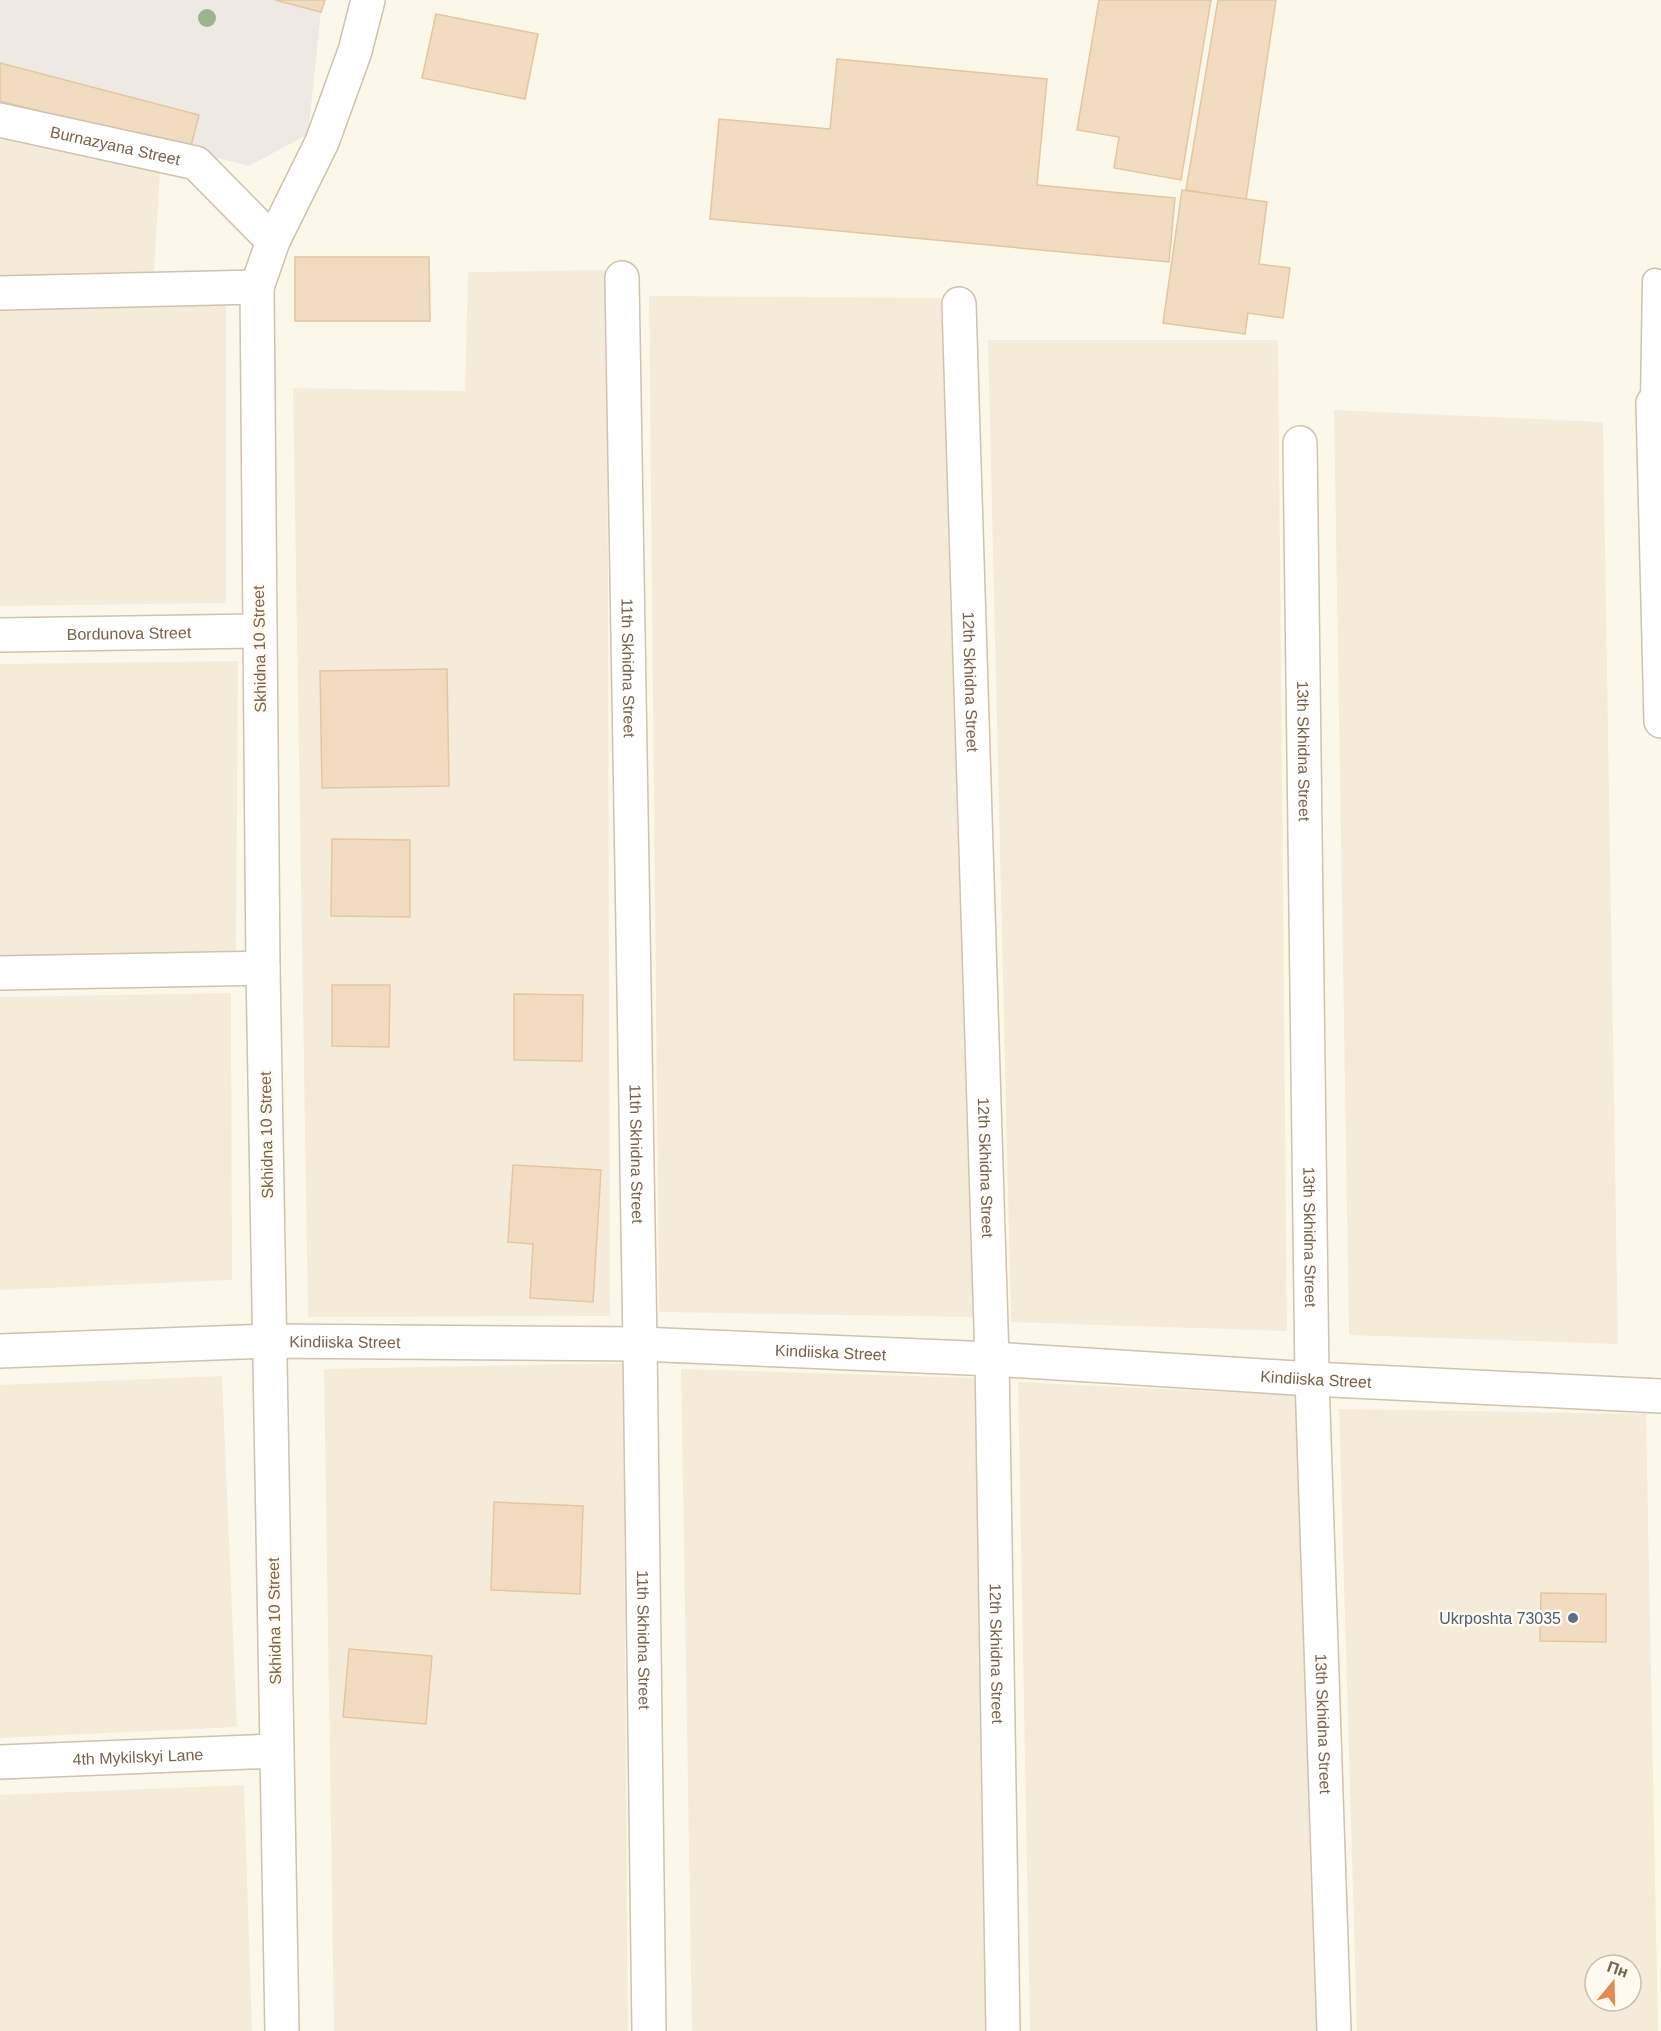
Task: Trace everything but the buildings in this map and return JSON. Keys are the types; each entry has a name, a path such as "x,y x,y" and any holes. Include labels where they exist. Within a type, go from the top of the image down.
{"street":[{"name":"Skhidna 10 Street","path":"282,2031 263,968 257,287 273,241 322,142 355,51 368,0"},
{"name":"Burnazyana Street","path":"0,120 196,163 273,241"},
{"name":"11th Skhidna Street","path":"622,278 649,2031"},
{"path":"0,293 257,287"},
{"name":"12th Skhidna Street","path":"959,304 992,1359 1003,2031"},
{"path":"1653,403 1661,721"},
{"name":"13th Skhidna Street","path":"1300,443 1312,1379 1334,2031"},
{"name":"Bordunova Street","path":"0,635 259,631"},
{"path":"0,973 263,968"},
{"name":"Kindiiska Street","path":"0,1351 270,1341 640,1344 992,1359 1312,1379 1661,1396"},
{"name":"4th Mykilskyi Lane","path":"0,1762 276,1751"}],"lane":[{"path":"1653,403 1655,281"}],"shaded area":[{"path":"0,0 325,0 321,12 308,134 249,166 0,101"},
{"path":"0,138 160,171 154,274 0,275"},
{"path":"607,270 610,1316 308,1317 293,388 465,391 468,272"},
{"path":"649,296 941,298 973,1317 659,1312"},
{"path":"226,304 226,603 0,606 0,310"},
{"path":"988,340 1278,340 1287,1331 1011,1322"},
{"path":"1334,410 1603,422 1618,1344 1349,1335"},
{"path":"238,661 236,954 0,956 0,664"},
{"path":"231,993 232,1280 0,1290 0,997"},
{"path":"623,1363 628,2031 334,2031 324,1369"},
{"path":"681,1369 978,1378 988,2031 692,2031"},
{"path":"222,1376 237,1727 0,1738 0,1385"},
{"path":"1018,1382 1309,1396 1320,2031 1030,2031"},
{"path":"1339,1409 1646,1414 1658,2031 1357,2031"},
{"path":"244,1785 252,2031 0,2031 0,1795"}],"place":[{"name":"Ukrposhta 73035","path":"1573,1618"}]}
